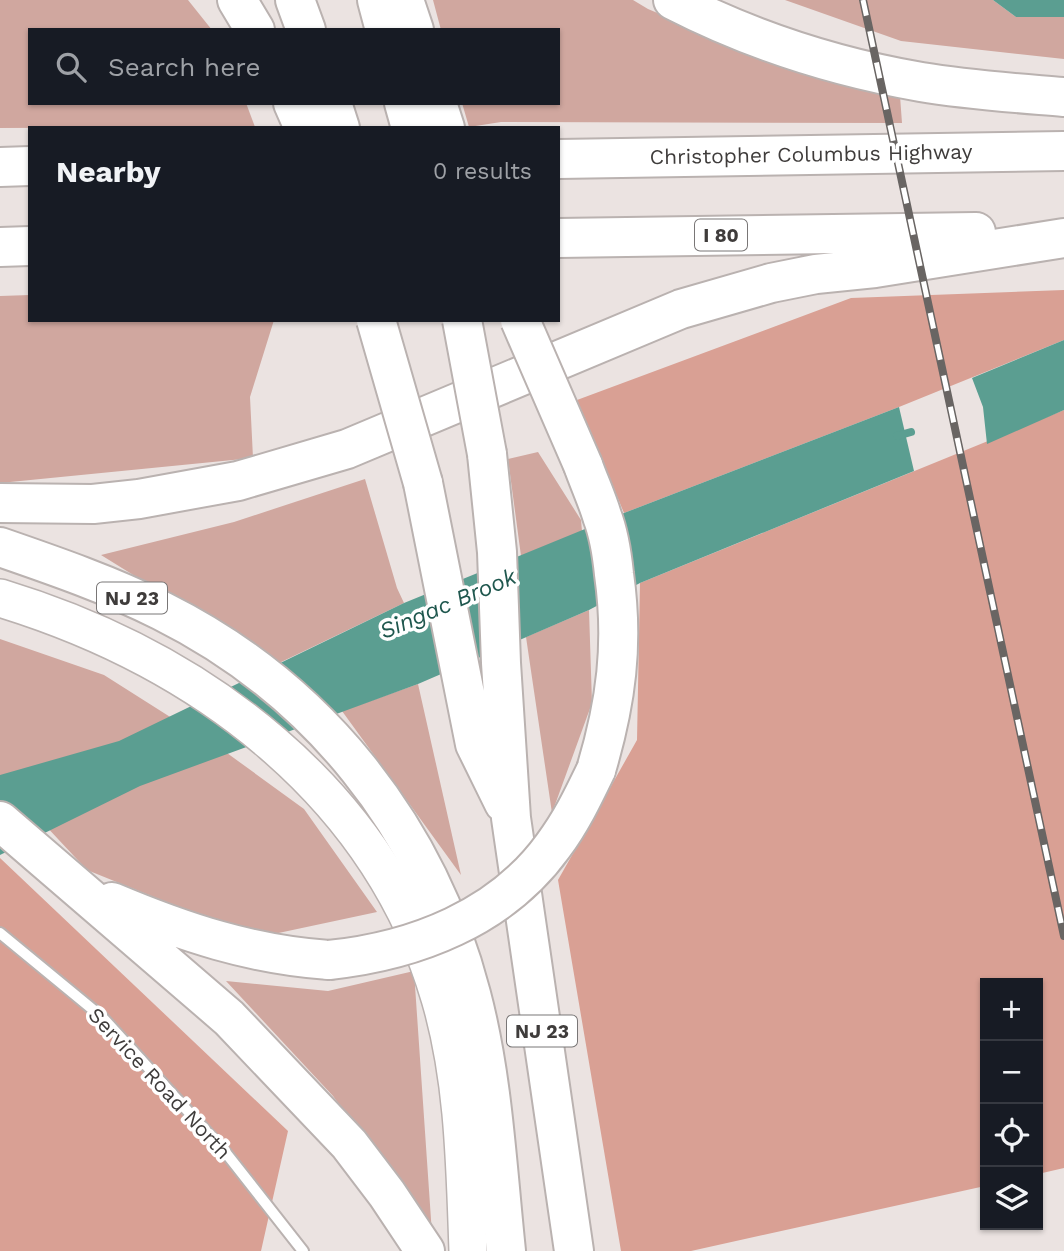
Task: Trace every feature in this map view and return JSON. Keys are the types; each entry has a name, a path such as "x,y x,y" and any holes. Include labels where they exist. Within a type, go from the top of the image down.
{"highway":[{"path":"237,0 254,28"},
{"path":"295,0 305,28"},
{"path":"377,0 384,28"},
{"path":"404,0 413,28"},
{"path":"673,0 743,33 875,74 924,83 1064,97"},
{"path":"294,105 303,126"},
{"path":"333,105 339,126"},
{"path":"405,105 410,126"},
{"path":"438,105 444,126"},
{"name":"Christopher Columbus Highway","path":"560,159 1064,151"},
{"path":"0,167 28,166"},
{"name":"I 80","path":"560,238 1064,230"},
{"path":"0,503 82,504 139,499 238,481 347,449 681,309 726,295 816,274 875,268 1064,238"},
{"path":"0,247 28,246"},
{"path":"377,322 423,483"},
{"path":"395,322 423,483 475,744 511,818"},
{"name":"NJ 23","path":"462,322 487,454 497,552 511,818 574,1249"},
{"path":"75,885 166,925 213,940 290,958 329,960 369,956 410,945 451,929 486,910 520,882 552,848 577,810 596,770 610,723 617,680 619,609 611,548 603,516 521,322"},
{"name":"NJ 23","path":"0,547 78,575 162,611 204,634 254,667 321,726 373,786 424,867 444,910 463,964 481,1037 488,1082 506,1251"},
{"path":"12,831 229,1018 349,1143 425,1251"},
{"path":"488,1082 488,1251"}],"main road":[{"path":"0,598 104,637 195,684 249,722 278,748 336,806 366,845 390,882 428,960 441,1001 458,1087 466,1182 468,1251"}],"lane":[{"name":"Service Road North","path":"0,933 102,1017 226,1153 303,1251"}],"shaded area":[{"path":"0,0 188,0 210,28 28,28 28,105 247,105 255,126 28,126 0,128"},
{"path":"433,0 633,0 648,9 778,64 900,96 902,123 501,122 469,126 463,105 560,105 560,28 440,28"},
{"path":"785,0 993,0 1016,17 1064,17 1064,59 901,41"},
{"path":"1064,290 1064,340 624,513 577,400 851,298"},
{"path":"28,295 28,322 273,322 250,397 253,458 0,483 0,296"},
{"path":"1064,410 1064,1168 1043,1173 1043,978 980,978 980,1187 691,1251 621,1251 558,880 637,740 640,583"},
{"path":"538,452 581,520 582,531 521,556 508,459"},
{"path":"365,479 397,588 404,603 277,664 101,555 234,522"},
{"path":"589,610 592,703 552,813 526,637"},
{"path":"0,639 104,675 227,753 304,809 377,912 255,938 87,870 0,777"},
{"path":"418,684 461,875 342,711"},
{"path":"0,858 288,1131 261,1251 0,1251"},
{"path":"414,971 432,1234 333,1096 226,981 328,991"}],"water":[{"path":"993,0 1064,0 1064,17 1016,17"},
{"path":"1064,340 1064,410 987,444 983,407 972,378"},
{"path":"899,407 914,471 640,583 589,610 418,684 140,786 0,855 0,775 119,741 404,603 624,513"}],"waterway":[{"name":"Singac Brook","path":"897,436 911,432"}],"railway":[{"path":"863,0 1064,936"}]}
